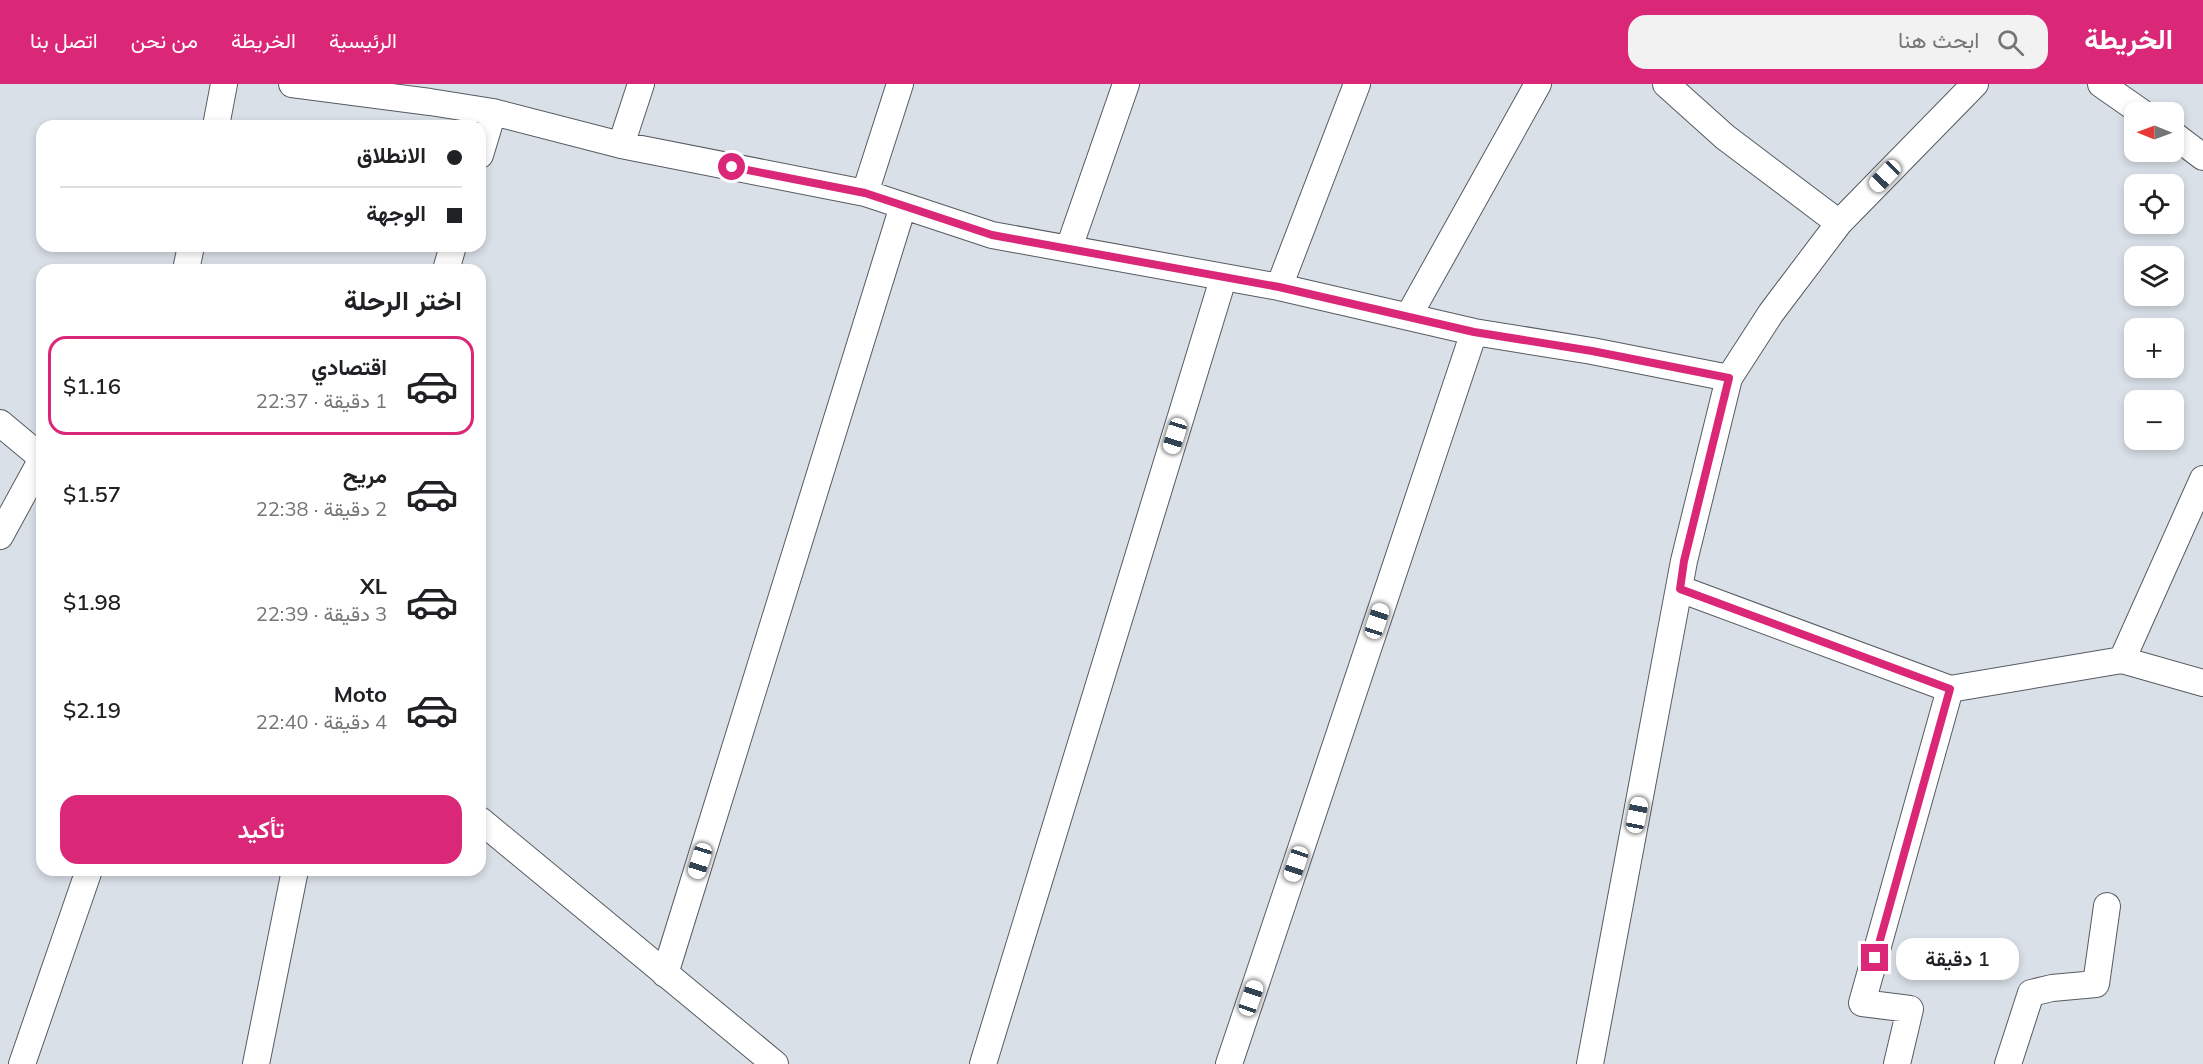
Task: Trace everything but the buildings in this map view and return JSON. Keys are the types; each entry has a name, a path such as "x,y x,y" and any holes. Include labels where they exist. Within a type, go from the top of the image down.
{"street":[{"path":"217,120 224,84"},
{"path":"292,84 432,93 493,112 621,145 865,193 992,235 1223,279 1279,287 1474,332 1592,351 1729,378"},
{"path":"621,145 641,84"},
{"path":"865,193 900,84"},
{"path":"1069,248 1126,84"},
{"path":"1279,287 1357,84"},
{"path":"1408,317 1538,84"},
{"path":"1666,84 1725,137 1839,223"},
{"path":"1590,1064 1684,561 1729,378 1772,313 1839,223 1975,84"},
{"path":"2102,84 2127,102"},
{"path":"486,135 493,112"},
{"path":"2184,143 2203,157"},
{"path":"665,974 903,206"},
{"path":"983,1064 1223,279"},
{"path":"1229,1064 1474,332"},
{"path":"0,423 36,454"},
{"path":"0,536 36,470"},
{"path":"2122,660 2203,479"},
{"path":"1680,589 1950,689 2122,660 2203,682"},
{"path":"1897,1064 1910,1009 1862,1003 1950,689"},
{"path":"486,825 775,1064"},
{"path":"22,1064 87,876"},
{"path":"256,1064 294,876"},
{"path":"2008,1064 2031,993 2052,988 2096,984 2107,906"}],"route":[{"path":"732,167 865,193 992,235 1223,279 1279,287 1474,332 1592,351 1729,378 1684,561 1680,589 1950,689 1875,958"}]}
